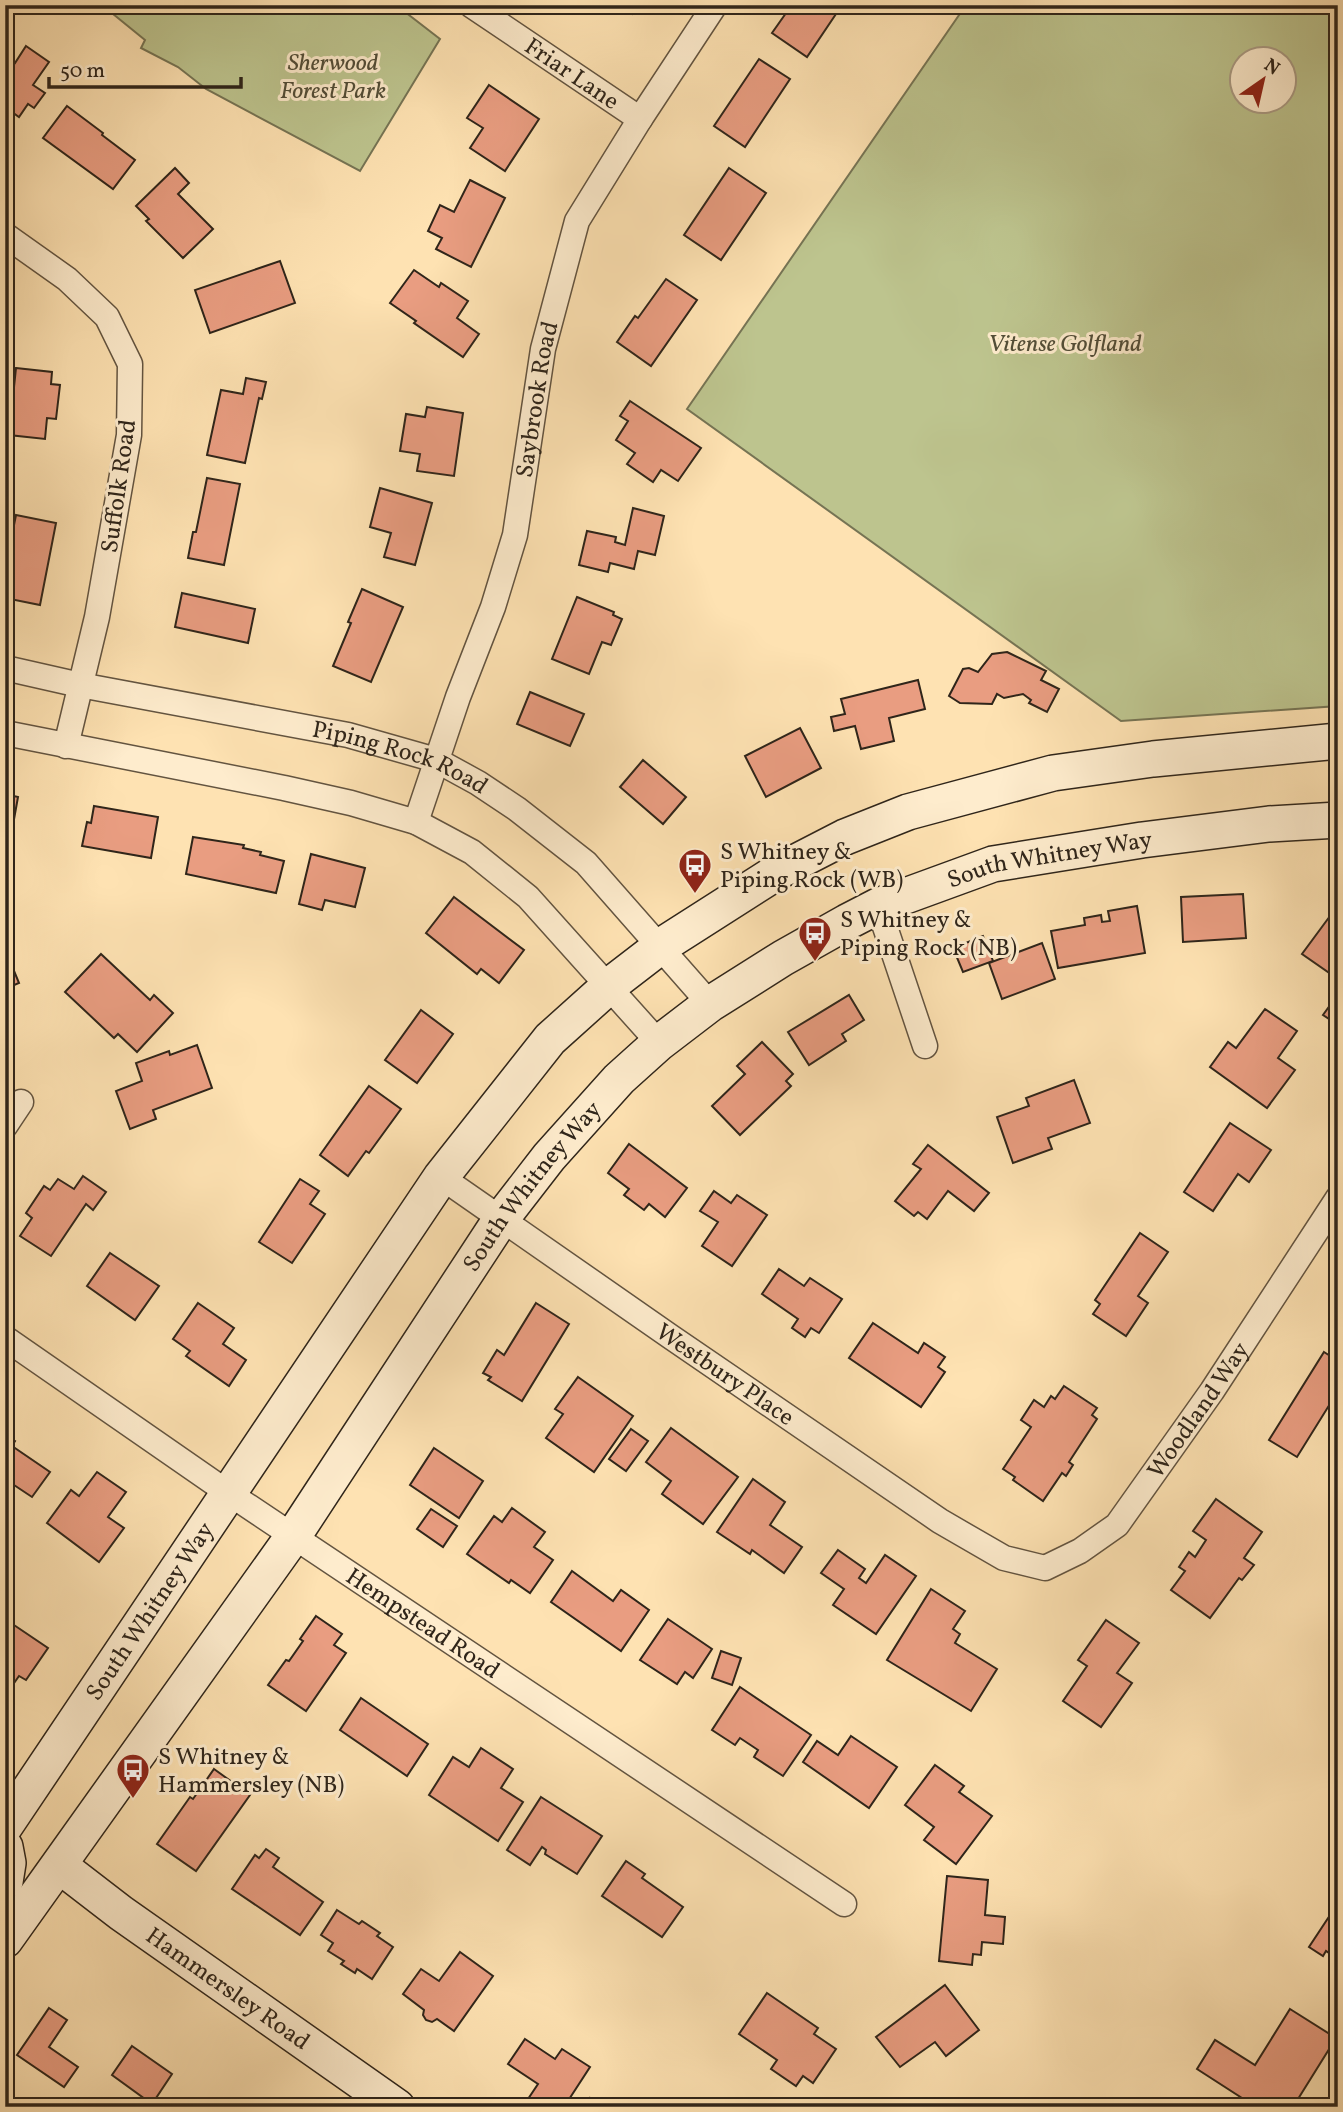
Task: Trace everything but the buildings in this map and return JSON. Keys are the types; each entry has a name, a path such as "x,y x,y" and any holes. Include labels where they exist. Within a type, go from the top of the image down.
{"main road":[{"name":"South Whitney Way","path":"5,1826 441,1177 550,1039 609,986 661,946 777,872 845,837 908,812 1053,773 1153,759 1338,741"},
{"name":"South Whitney Way","path":"5,1940 294,1535 501,1219 558,1147 619,1079 659,1043 710,1004 794,951 878,906 993,864 1231,828 1338,820"},
{"path":"5,1847 8,1864 5,1882"},
{"name":"Hammersley Road","path":"60,1866 121,1913 397,2107"}],"street":[{"name":"Friar Lane","path":"471,5 640,119"},
{"name":"Saybrook Road","path":"416,822 493,607 515,535 543,349 577,221 715,5"},
{"name":"Suffolk Road","path":"5,235 67,279 107,317 130,364 129,435 97,617 66,746"},
{"name":"Piping Rock Road","path":"5,668 80,685 348,735 436,760 517,809 586,863 710,1004"},
{"path":"5,733 284,788 351,803 416,822 472,852 528,897 659,1043"},
{"path":"878,906 925,1046"},
{"path":"5,1126 21,1102"},
{"name":"Westbury Place","path":"441,1177 940,1521 1004,1558 1017,1561"},
{"name":"Woodland Way","path":"1017,1561 1045,1567 1080,1551 1117,1525 1212,1391 1338,1198"},
{"name":"Hempstead Road","path":"5,1338 227,1492 844,1904"}],"green space":[{"name":"Sherwood Forest Park","path":"102,5 396,5 440,39 360,171 206,89 178,67 141,48 145,40"},
{"name":"Vitense Golfland","path":"966,5 1338,5 1338,706 1121,721 687,409"}],"place":[{"name":"S Whitney & Piping Rock (WB)","path":"695,895"},
{"name":"S Whitney & Piping Rock (NB)","path":"815,963"},
{"name":"S Whitney & Hammersley (NB)","path":"133,1800"}]}
